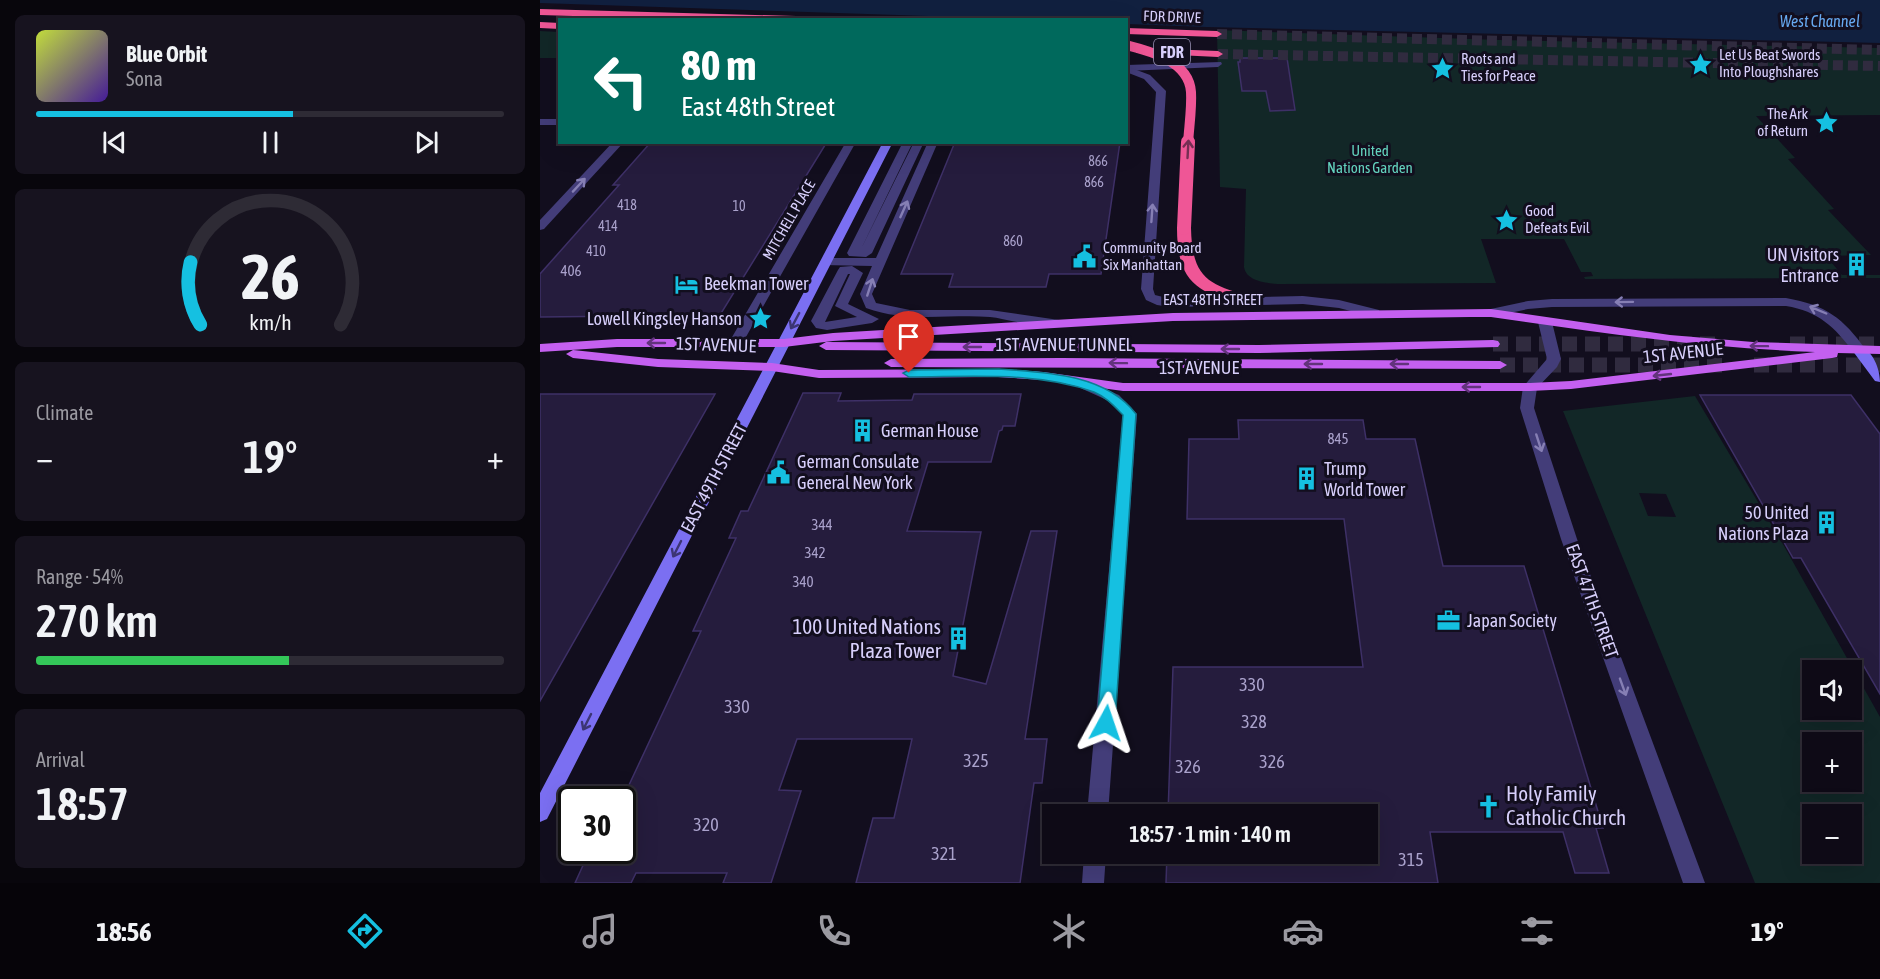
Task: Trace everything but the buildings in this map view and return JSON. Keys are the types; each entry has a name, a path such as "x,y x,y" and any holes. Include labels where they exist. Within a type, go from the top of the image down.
{"highway":[{"path":"540,12 762,18"},
{"path":"557,12 619,18"},
{"path":"540,25 558,26"},
{"name":"FDR DRIVE","path":"1128,30 1217,34"},
{"path":"1128,46 1151,52 1174,64 1184,72 1190,83 1184,228 1185,257 1195,279 1214,292 1248,300"},
{"name":"FDR DRIVE","path":"1128,50 1218,59"}],"main road":[{"name":"EAST 49TH STREET","path":"540,813 887,144"},
{"name":"1ST AVENUE","path":"540,349 617,343 784,343 833,337 1185,316 1491,313 1711,343 1880,350"},
{"name":"1ST AVENUE TUNNEL","path":"784,343 839,347 1249,349 1493,344"},
{"name":"1ST AVENUE","path":"540,349 658,363 772,367 819,374 999,373 1043,376 1080,384 1123,387 1530,387 1571,385 1859,350"},
{"path":"1859,350 1880,378"},
{"name":"1ST AVENUE TUNNEL","path":"772,367 830,363 1049,362 1500,365"}],"street":[{"path":"1128,68 1164,67 1218,59"},
{"path":"1128,60 1164,67"},
{"path":"1161,91 1160,75 1164,67"},
{"path":"1128,69 1147,77 1161,91"},
{"name":"EAST 48TH STREET","path":"1161,91 1148,293 1154,300 1171,303 1248,300 1321,301 1374,313"},
{"path":"540,122 558,122"},
{"path":"540,227 617,144"},
{"name":"MITCHELL PLACE","path":"735,344 850,144"},
{"path":"907,144 853,254 866,253 918,144"},
{"path":"932,144 866,294 871,305 881,310 983,313 1054,323"},
{"path":"826,262 880,262"},
{"path":"844,270 852,270 857,273 841,306 872,319 827,326 818,321 844,270"},
{"path":"1491,313 1528,305 1552,303 1786,302 1812,307 1831,316 1859,350"},
{"path":"1530,387 1554,359 1545,322"},
{"path":"1080,384 1099,390 1114,399 1130,414 1099,804"},
{"name":"EAST 47TH STREET","path":"1530,387 1527,408 1569,538 1694,883"},
{"path":"1093,883 1094,864"}],"green space":[{"name":"United Nations Garden","path":"1217,30 1499,40 1880,48 1880,115 1756,116 1795,158 1788,159 1834,209 1828,210 1871,255 1826,256 1842,275 1880,275 1880,278 1585,279 1584,277 1593,276 1591,272 1581,272 1564,239 1481,239 1496,283 1278,284 1257,280 1248,275 1244,267 1246,189 1220,187"},
{"path":"540,31 558,32 558,58 540,58"},
{"path":"1695,396 1848,660 1802,660 1802,720 1862,720 1862,685 1880,717 1880,883 1755,883 1563,411","holes":["1639,493 1666,494 1676,517 1648,516"]}],"water":[{"name":"West Channel","path":"540,0 1880,0 1880,43 1206,27 1128,24 1128,18 991,18 540,3"}],"tunnel":[{"path":"1217,34 1880,50"},
{"path":"1218,54 1880,66"},
{"path":"1493,344 1715,344"},
{"path":"1790,344 1880,344"},
{"path":"1500,365 1727,365"},
{"path":"1754,365 1880,365"}],"place":[{"name":"Let Us Beat Swords Into Ploughshares","path":"1701,64"},
{"name":"Roots and Ties for Peace","path":"1443,68"},
{"name":"The Ark of Return","path":"1826,123"},
{"name":"Good Defeats Evil","path":"1507,220"},
{"name":"Community Board Six Manhattan","path":"1085,257"},
{"name":"UN Visitors Entrance","path":"1857,265"},
{"name":"Beekman Tower","path":"686,284"},
{"name":"Lowell Kingsley Hanson","path":"760,319"},
{"name":"German House","path":"863,431"},
{"name":"German Consulate General New York","path":"779,472"},
{"name":"Trump World Tower","path":"1306,479"},
{"name":"50 United Nations Plaza","path":"1827,523"},
{"name":"Japan Society","path":"1449,621"},
{"name":"100 United Nations Plaza Tower","path":"959,639"},
{"name":"Holy Family Catholic Church","path":"1488,806"}],"route":[{"path":"909,373 999,373 1043,376 1099,390 1114,399 1130,414 1106,723"}]}
